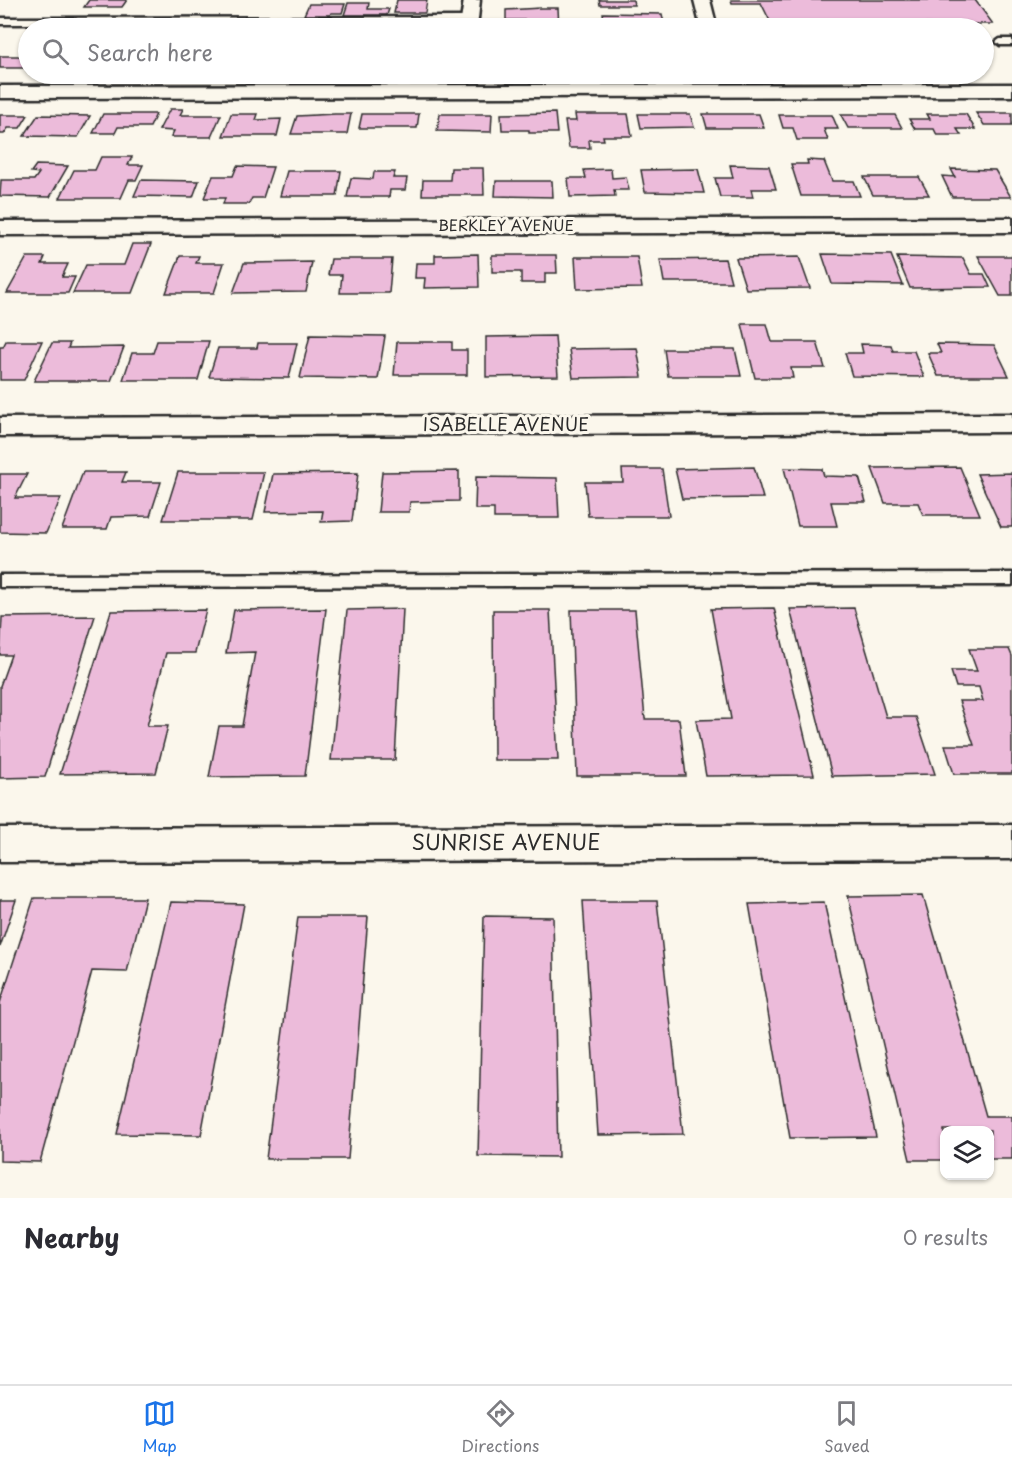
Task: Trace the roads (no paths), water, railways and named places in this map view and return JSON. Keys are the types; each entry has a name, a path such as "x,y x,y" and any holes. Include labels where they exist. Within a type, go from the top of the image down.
{"street":[{"path":"470,18 472,0"},
{"path":"702,0 706,18"},
{"path":"0,92 370,84"},
{"path":"794,84 1012,90"},
{"name":"BERKLEY AVENUE","path":"0,228 1012,225"},
{"name":"ISABELLE AVENUE","path":"0,427 1012,423"},
{"name":"SUNRISE AVENUE","path":"0,845 1012,842"}],"lane":[{"path":"0,21 18,21"},
{"path":"1000,42 1012,42"},
{"path":"0,581 1012,579"}]}
